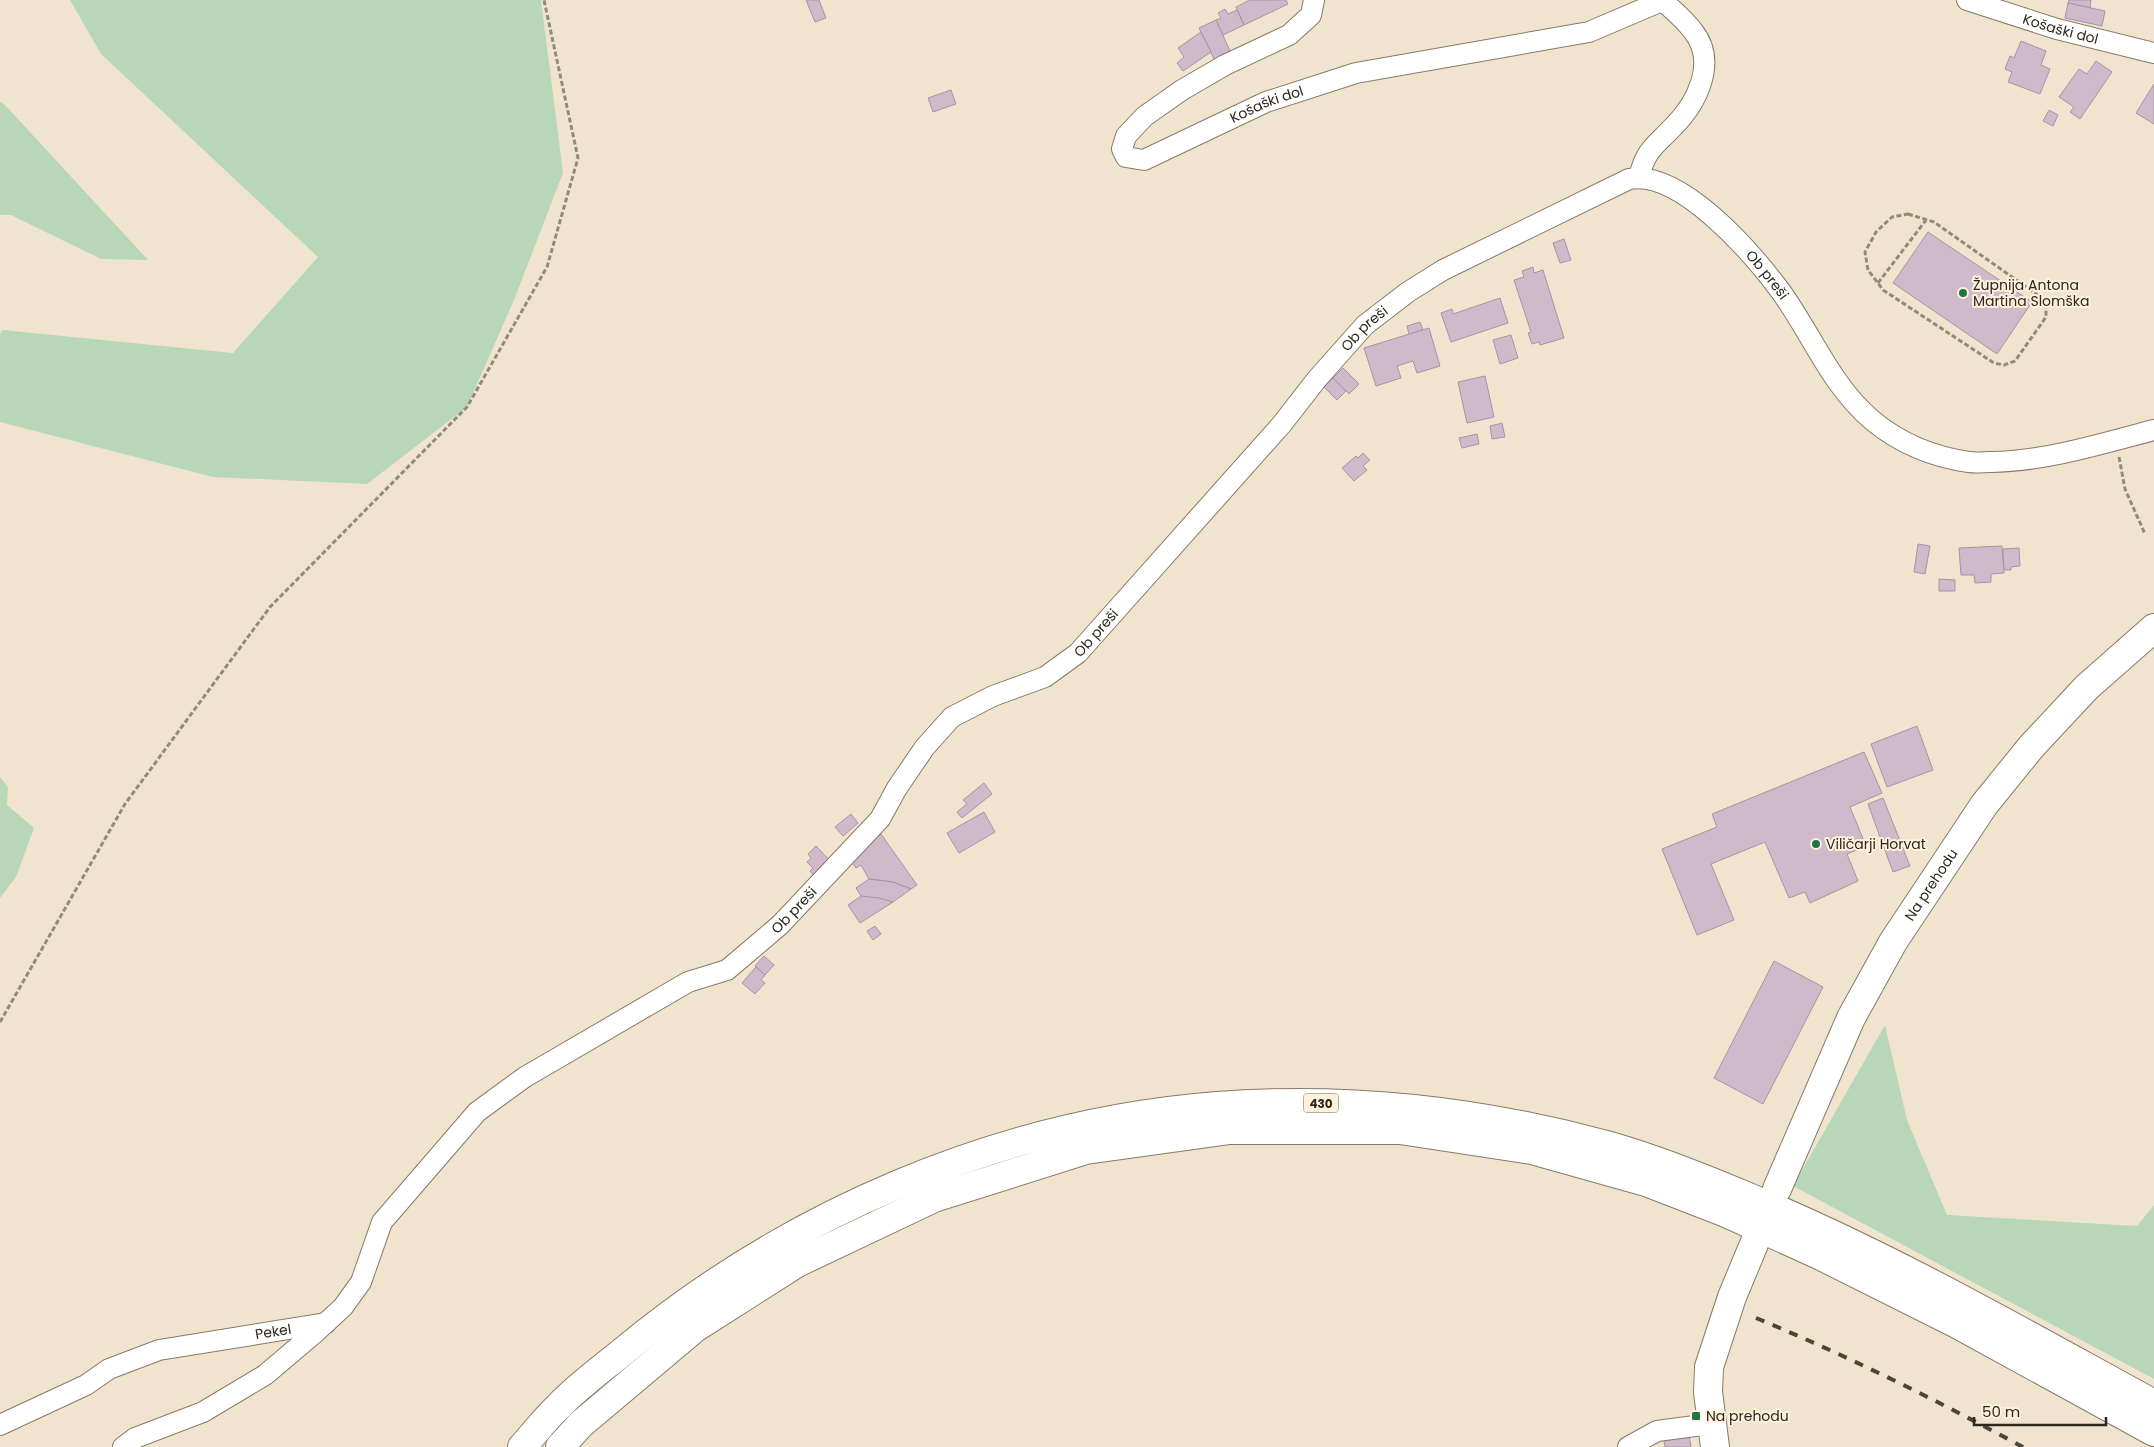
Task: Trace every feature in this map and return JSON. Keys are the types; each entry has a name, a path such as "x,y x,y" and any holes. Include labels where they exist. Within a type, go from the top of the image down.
{"main road":[{"name":"Na prehodu","path":"1777,1189 1851,1018 1893,942 1984,804 2031,747 2087,687 2154,628"},
{"name":"430","path":"522,1447 560,1404 657,1323 724,1276 784,1239 839,1211 927,1172 1009,1146 1112,1120 1217,1106 1316,1103 1404,1107 1506,1121 1612,1147 1688,1172 1831,1232 1965,1299 2154,1404"},
{"name":"430","path":"560,1447 581,1424 695,1328 798,1263 926,1202 1086,1150 1230,1130 1400,1130 1532,1150 1646,1182 1726,1213 1819,1255 1957,1324 2154,1432"},
{"path":"1713,1435 1708,1392 1709,1367 1732,1297 1754,1244"}],"street":[{"name":"Košaški dol","path":"1314,0 1311,15 1289,35 1225,65 1182,90 1145,116 1126,136 1122,149 1126,157 1144,160 1266,102 1356,73 1589,32 1664,0"},
{"path":"1640,177 1644,159 1655,144 1674,127 1689,108 1700,90 1704,73 1703,51 1694,32 1664,0"},
{"name":"Košaški dol","path":"1967,0 2057,29 2154,53"},
{"name":"Ob preši","path":"326,1323 343,1306 361,1282 382,1222 477,1112 525,1077 688,982 727,970 780,925 880,819 897,788 920,754 952,717 993,696 1045,676 1078,654 1282,424 1317,379 1373,319 1408,292 1443,270 1601,191 1640,177 1667,184 1698,203 1727,229 1779,289 1810,341 1848,396 1872,420 1898,440 1928,453 1970,462 2017,462 2154,430"},
{"name":"Pekel","path":"0,1425 86,1385 109,1369 159,1350 326,1323"},
{"name":"Pekel","path":"123,1447 135,1438 203,1412 264,1375 326,1323"},
{"path":"1628,1447 1657,1432 1713,1435"}],"path":[{"path":"0,1022 125,804 270,607 467,407 547,267 578,158 544,0"},
{"path":"1908,214 1934,222 2040,296 2046,306 2046,317 2015,361 2004,365 1994,363 1883,290 1878,283 1868,270 1865,252 1876,232 1892,217 1908,214"},
{"path":"1878,283 1926,220"},
{"path":"2116,440 2125,489 2145,534"}],"green space":[{"path":"70,0 541,0 563,173 514,300 467,407 367,484 213,477 0,422 0,334 3,330 233,353 318,257 101,54"},
{"path":"0,102 4,104 148,260 101,259 11,215 0,215"},
{"path":"0,777 8,787 7,805 34,828 16,877 0,898"},
{"path":"1885,1025 1907,1120 1947,1215 2137,1226 2154,1205 2154,1379 1793,1186"}],"building":[{"path":"806,0 819,0 826,18 815,22"},
{"path":"1250,0 1286,0 1288,4 1244,25 1236,7"},
{"path":"2069,0 2091,0 2090,8 2068,3"},
{"path":"2068,3 2105,11 2102,26 2065,18"},
{"path":"1225,9 1228,14 1237,10 1244,25 1223,35 1216,20 1221,18 1218,13"},
{"path":"1216,20 1230,51 1214,59 1199,28"},
{"path":"1201,32 1211,52 1183,71 1177,63 1184,57 1178,48"},
{"path":"2021,41 2046,51 2041,65 2050,69 2040,94 2008,82 2012,72 2005,69 2010,56 2014,58"},
{"path":"2096,61 2112,72 2080,119 2070,112 2074,107 2059,97 2079,69 2087,74"},
{"path":"2154,84 2154,124 2136,113"},
{"path":"951,90 956,104 933,112 928,98"},
{"path":"2049,110 2058,115 2053,126 2043,121"},
{"name":"Župnija Antona Martina Slomška","path":"1928,232 2032,302 1997,354 1893,283"},
{"path":"1564,239 1571,260 1560,263 1553,243"},
{"path":"1533,267 1534,273 1543,270 1564,338 1540,345 1539,342 1532,344 1528,333 1531,332 1514,280 1524,277 1522,271"},
{"path":"1500,298 1508,323 1451,342 1441,313 1452,309 1453,314"},
{"path":"1420,322 1423,330 1409,334 1407,326"},
{"path":"1429,328 1440,366 1417,373 1413,361 1397,366 1401,378 1376,386 1364,348"},
{"path":"1511,335 1518,358 1500,364 1493,340"},
{"path":"1343,368 1359,384 1349,394 1333,378"},
{"path":"1485,376 1494,417 1467,423 1458,382"},
{"path":"1333,378 1346,391 1337,400 1324,387"},
{"path":"1502,423 1505,437 1492,439 1490,426"},
{"path":"1477,434 1479,444 1462,448 1459,438"},
{"path":"1363,453 1370,460 1363,466 1367,470 1354,481 1342,468 1356,456 1358,458"},
{"path":"1918,544 1930,546 1925,574 1914,572"},
{"path":"2002,546 2004,573 1991,574 1991,582 1975,583 1974,575 1961,575 1959,548"},
{"path":"2019,548 2020,566 2011,567 2011,570 2004,570 2003,549"},
{"path":"1939,579 1955,580 1955,591 1939,591"},
{"path":"1917,726 1933,770 1887,787 1871,744"},
{"name":"Viličarji Horvat","path":"1864,752 1882,793 1850,807 1866,846 1847,854 1858,881 1810,903 1805,892 1789,898 1765,842 1711,864 1734,920 1697,935 1662,849 1717,827 1712,814"},
{"path":"984,783 992,794 962,818 957,812 967,804 963,800"},
{"path":"1883,798 1910,866 1893,872 1868,804"},
{"path":"984,812 995,832 959,853 947,833"},
{"path":"851,814 858,823 843,836 835,827"},
{"path":"881,834 917,885 911,889 893,882 869,879 861,865 856,868 848,857"},
{"path":"816,846 832,863 816,878 810,871 813,868 807,862 811,858 808,854"},
{"path":"869,879 893,882 911,889 893,902 861,896 856,888"},
{"path":"861,896 893,902 860,923 848,905"},
{"path":"875,926 881,934 873,940 867,931"},
{"path":"764,956 774,965 765,975 755,966"},
{"path":"1774,961 1823,987 1763,1104 1714,1078"},
{"path":"756,967 765,975 761,980 765,983 755,994 742,983"},
{"path":"1689,1436 1691,1447 1665,1447 1664,1441"}],"railway":[{"path":"1756,1318 1891,1379 2023,1447"}],"place":[{"name":"Župnija Antona Martina Slomška","path":"1963,293"},
{"name":"Viličarji Horvat","path":"1816,844"},
{"name":"Na prehodu","path":"1696,1416"}]}
